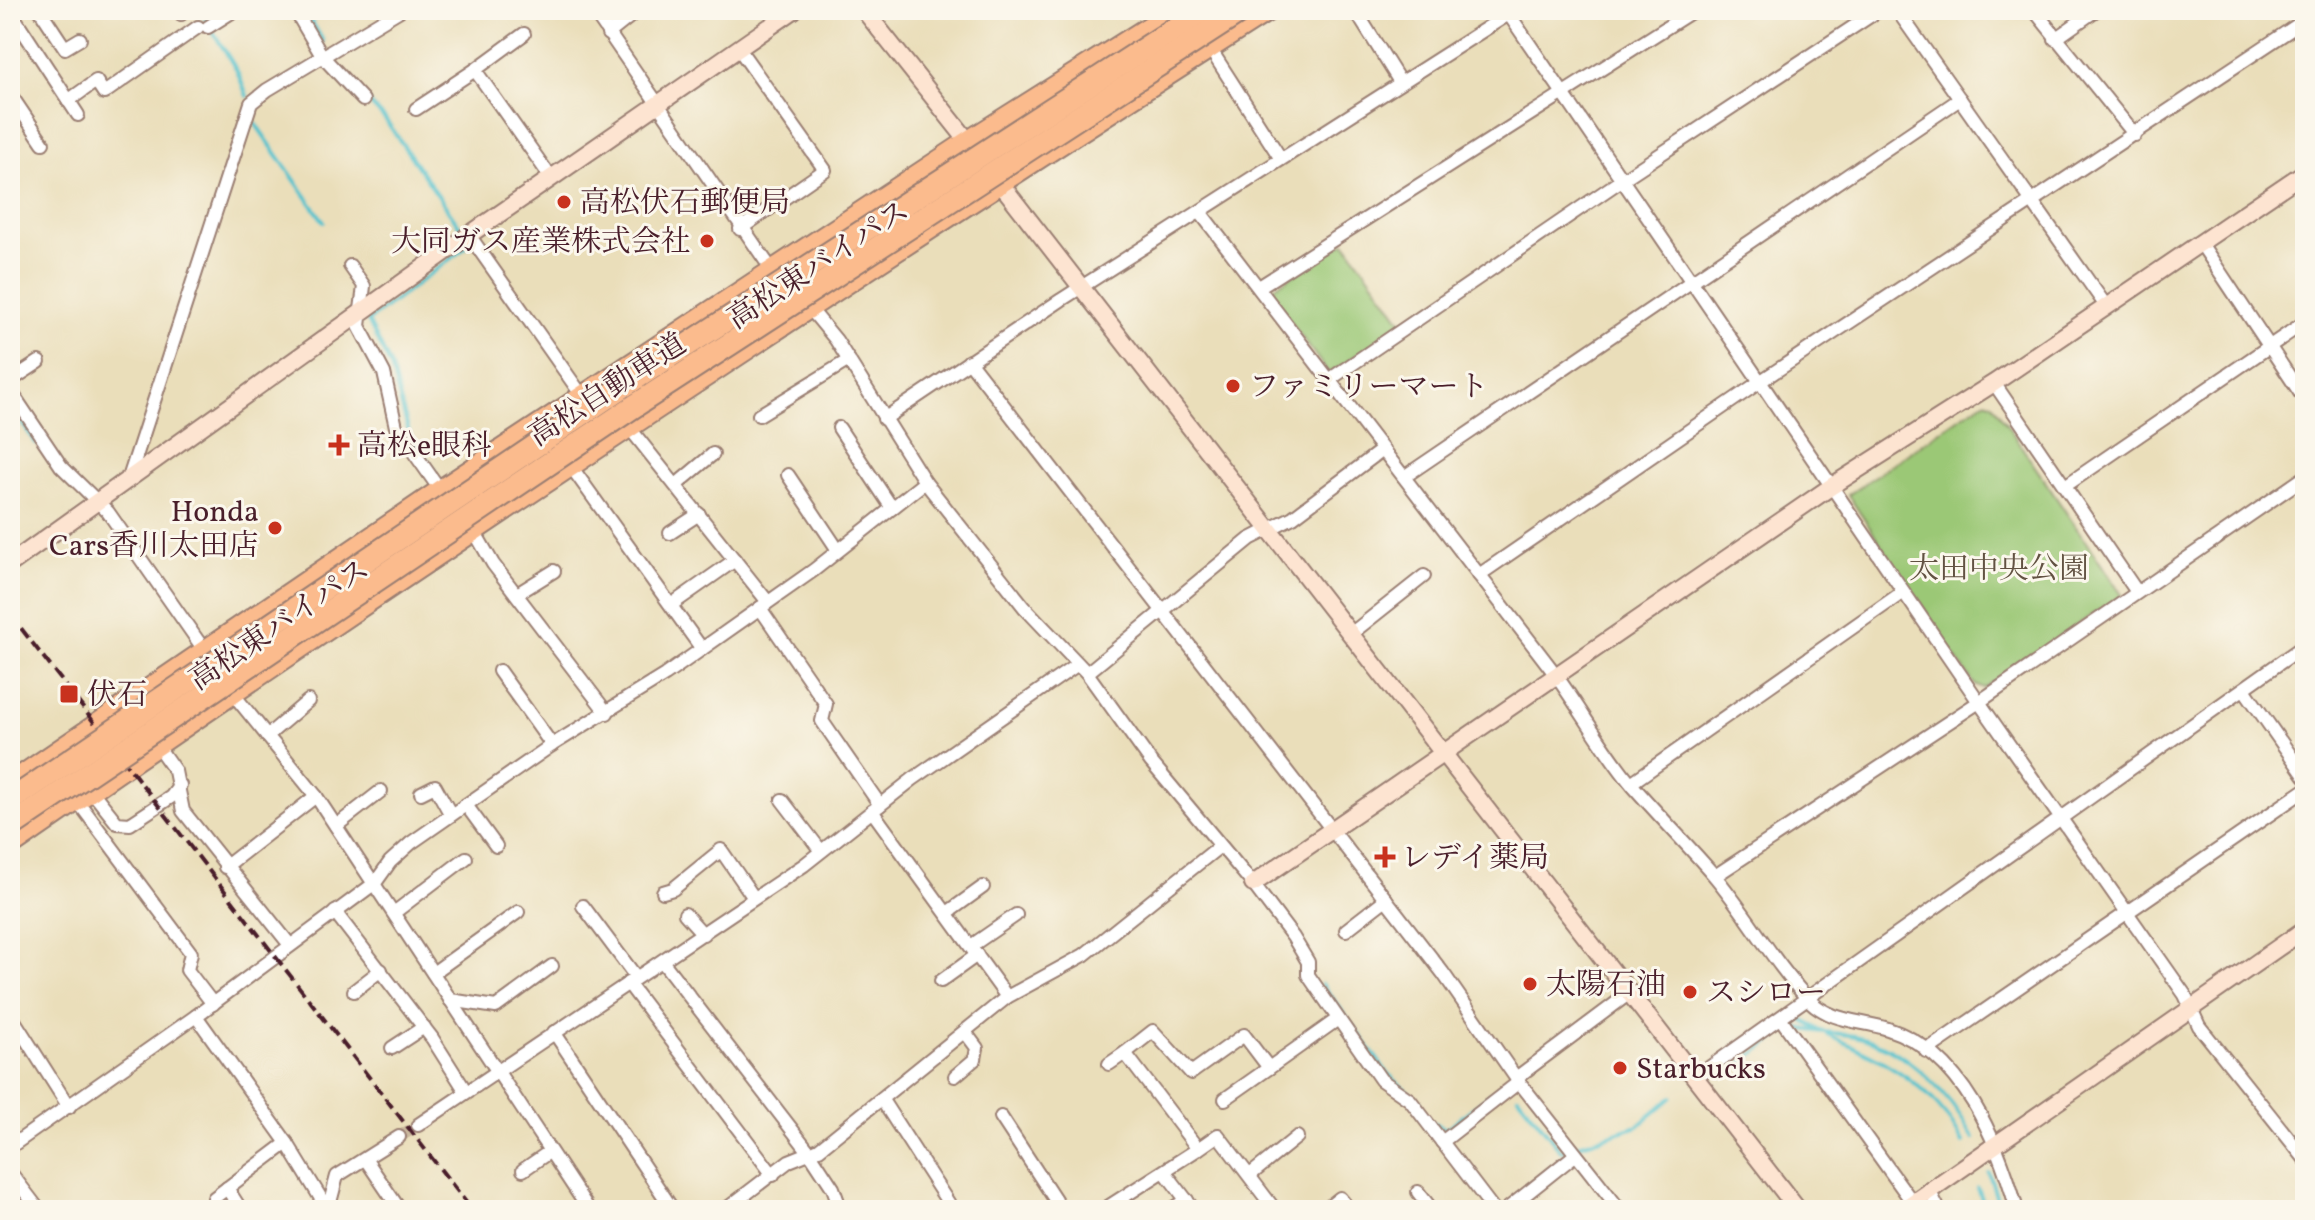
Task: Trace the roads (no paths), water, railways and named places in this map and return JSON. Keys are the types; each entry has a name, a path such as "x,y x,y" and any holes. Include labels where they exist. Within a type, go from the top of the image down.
{"highway":[{"name":"高松自動車道","path":"10,801 609,397 1204,10"},
{"name":"高松自動車道","path":"10,827 620,416 1243,10"},
{"name":"高松東バイパス","path":"10,845 473,529 808,306 1267,10"},
{"name":"高松東バイパス","path":"10,785 441,491 1171,12"}],"street":[{"path":"40,10 65,48 80,39"},
{"path":"68,101 96,81 104,93 203,27 235,10"},
{"path":"295,10 322,56 363,100"},
{"path":"128,481 251,103 400,10"},
{"path":"593,10 740,229 774,273"},
{"path":"608,34 638,10"},
{"path":"10,564 469,235 794,10"},
{"path":"864,10 1271,528 1798,1210"},
{"path":"1355,10 1400,82"},
{"path":"1259,287 1694,10"},
{"path":"1329,380 1623,179 1879,10"},
{"path":"1897,10 2106,306"},
{"path":"2034,10 2135,135"},
{"path":"2055,39 2096,10"},
{"path":"10,11 78,115"},
{"path":"884,419 1080,287 1510,11 1903,592 2128,914 2192,1010 2199,1026 2305,1159"},
{"path":"1479,575 1761,381 2305,20"},
{"path":"416,109 524,34"},
{"path":"1209,47 1281,159"},
{"path":"739,49 825,170 740,229"},
{"path":"475,70 552,179"},
{"path":"11,99 43,143"},
{"path":"1404,477 1691,278 1960,99"},
{"path":"1253,884 1832,486 1994,383 2305,172"},
{"path":"1200,212 1556,676 1631,783 1715,876 1808,998 1832,1017 1888,1029 1926,1051 1965,1091 1995,1147 2017,1210"},
{"path":"469,235 583,397"},
{"path":"2200,242 2305,400"},
{"path":"350,266 364,286 359,326 384,373 396,427 441,491"},
{"path":"808,306 849,360 925,482 1025,608 1083,668 1117,720 1253,884 1293,937 1308,962 1308,975 1381,1080 1410,1100 1494,1210"},
{"path":"2065,486 2305,322"},
{"path":"759,415 849,360"},
{"path":"969,361 1386,899 1518,1080 1620,1210"},
{"path":"10,381 39,362"},
{"path":"1994,383 2137,592"},
{"path":"10,390 61,466 98,503 232,692 316,796 589,1210"},
{"path":"628,426 735,560 826,704 822,721 876,808 1007,997"},
{"path":"839,428 892,508"},
{"path":"418,1125 465,1090 703,934 876,808 1083,668 1162,612 1250,539 1293,517 1382,450"},
{"path":"676,485 713,454"},
{"path":"570,465 702,649"},
{"path":"788,475 838,550"},
{"path":"1715,876 1979,702 2305,477"},
{"path":"10,1130 14,1144 69,1107 375,883 390,862 451,815 552,745 607,713 702,649 925,482"},
{"path":"670,533 699,514"},
{"path":"473,529 493,564 607,713"},
{"path":"671,605 735,560"},
{"path":"517,594 554,571"},
{"path":"1352,633 1424,576"},
{"path":"1631,783 1903,592"},
{"path":"1696,1077 2062,821 2305,645"},
{"path":"499,671 552,745"},
{"path":"2244,689 2305,776"},
{"path":"267,736 308,701"},
{"path":"156,744 175,771 183,811 290,945"},
{"path":"83,794 124,825 137,823 171,797 180,785"},
{"path":"421,793 435,786 451,815"},
{"path":"336,826 381,791"},
{"path":"83,794 191,953 187,970 213,1004"},
{"path":"225,867 316,796"},
{"path":"1926,1051 2303,797"},
{"path":"782,800 821,851"},
{"path":"466,805 496,846"},
{"path":"725,1210 789,1161 810,1153 882,1100 1007,997 1084,955 1220,846"},
{"path":"663,892 673,889 721,850 754,898"},
{"path":"395,912 461,862 465,877"},
{"path":"947,913 983,887"},
{"path":"1346,930 1386,899"},
{"path":"583,906 632,980 773,1175"},
{"path":"335,912 424,1027 465,1090"},
{"path":"433,973 518,912"},
{"path":"685,914 703,934"},
{"path":"941,981 1016,915"},
{"path":"1781,1019 1908,1206 2305,929"},
{"path":"662,961 810,1153 833,1188 841,1210"},
{"path":"450,1000 496,1007 552,966"},
{"path":"354,991 381,970"},
{"path":"1442,1142 1631,992"},
{"path":"10,1014 69,1107"},
{"path":"196,1016 287,1143 325,1209"},
{"path":"1225,1099 1338,1019"},
{"path":"392,1048 424,1027"},
{"path":"1109,1064 1153,1031 1191,1073 1244,1035 1269,1068"},
{"path":"554,1032 673,1210"},
{"path":"955,1076 975,1059 977,1048 965,1032"},
{"path":"1125,1053 1198,1149"},
{"path":"882,1100 953,1210"},
{"path":"1001,1117 1062,1210"},
{"path":"1103,1210 1218,1135 1273,1209"},
{"path":"325,1209 337,1176 399,1137"},
{"path":"1250,1175 1297,1137"},
{"path":"214,1198 287,1143"},
{"path":"523,1170 549,1152"},
{"path":"1506,1210 1575,1155"},
{"path":"366,1160 400,1210"},
{"path":"10,1172 39,1210"},
{"path":"1165,1172 1190,1205 1171,1210"},
{"path":"227,1188 241,1210"},
{"path":"1418,1192 1432,1210"},
{"path":"1930,1192 1939,1210"},
{"path":"1325,1210 1340,1198 1350,1210"}],"waterway":[{"path":"200,10 237,71 247,96"},
{"path":"305,10 323,41"},
{"path":"365,98 385,119 462,230 467,227"},
{"path":"255,123 324,222"},
{"path":"435,471 410,436 391,367 368,321 466,247"},
{"path":"12,408 36,443"},
{"path":"1322,984 1388,1074 1420,1103"},
{"path":"1800,1018 1820,1031"},
{"path":"1793,1027 1855,1036 1892,1051 1940,1090 1974,1139"},
{"path":"1828,1035 1869,1054 1923,1090 1938,1105 1963,1143"},
{"path":"1724,1076 1778,1036"},
{"path":"1434,1123 1446,1129 1500,1087"},
{"path":"1518,1096 1561,1151 1565,1150"},
{"path":"1579,1145 1638,1126 1672,1097"},
{"path":"1989,1173 2000,1210"},
{"path":"1978,1188 1986,1210"}],"tunnel":[{"path":"399,1137 418,1125"}],"railway":[{"path":"10,614 472,1210"}],"place":[{"name":"高松伏石郵便局","path":"564,202"},
{"name":"大同ガス産業株式会社","path":"707,241"},
{"name":"ファミリーマート","path":"1233,386"},
{"name":"高松e眼科","path":"339,445"},
{"name":"Honda Cars香川太田店","path":"275,528"},
{"name":"伏石","path":"69,694"},
{"name":"レデイ薬局","path":"1385,857"},
{"name":"太陽石油","path":"1530,984"},
{"name":"スシロー","path":"1690,992"},
{"name":"Starbucks","path":"1620,1068"}],"park label":[{"name":"太田中央公園","path":"1999,568"}]}
